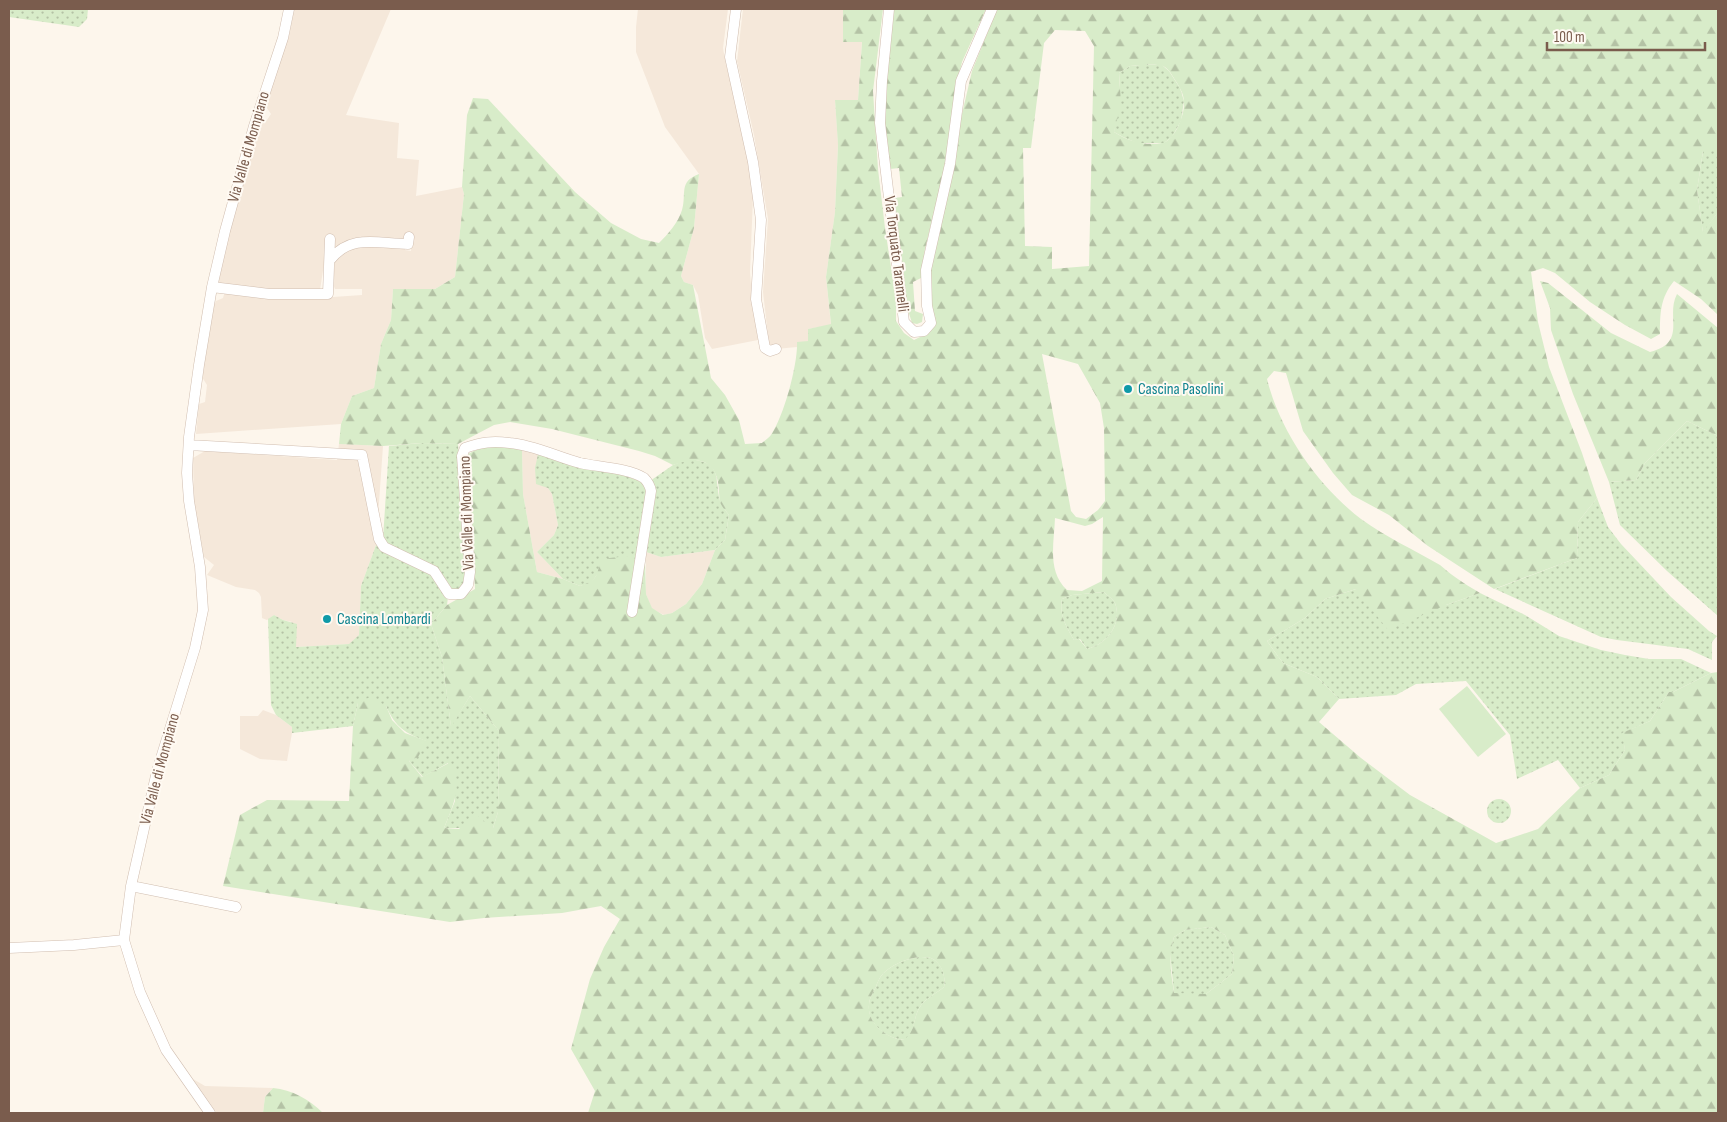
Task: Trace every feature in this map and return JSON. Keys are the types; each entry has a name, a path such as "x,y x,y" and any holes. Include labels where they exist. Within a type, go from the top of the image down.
{"street":[{"name":"Via Valle di Mompiano","path":"210,1113 166,1050 140,992 124,940 131,886 157,770 195,648 203,610 200,567 189,501 187,473 188,445 198,365 212,287 225,230 254,126 283,38 289,9"},
{"path":"736,9 730,57 753,162 761,220 756,300 765,348 770,352 776,349"},
{"name":"Via Torquato Taramelli","path":"889,9 880,123 904,322 914,332 924,331 931,322 927,306 926,270 950,164 961,81 992,9"},
{"path":"212,287 269,294 328,294 330,239"},
{"path":"330,260 346,245 371,241 408,244"},
{"name":"Via Valle di Mompiano","path":"188,445 362,455 379,539 384,547 434,572 449,594 461,594 468,585 470,572 462,456 465,448 482,442 513,443 581,463 631,473 643,478 650,486 651,497 632,612"},
{"path":"131,886 236,907"},
{"path":"9,948 74,945 124,940"}],"shaded area":[{"path":"294,9 391,9 346,115 399,123 397,158 419,160 416,196 462,187 464,194 455,277 435,289 393,289 391,320 381,344 374,388 352,396 341,424 196,434 199,404 205,402 207,385 202,377 213,307 216,301 223,298 225,291 268,297 362,295 362,289 335,289 333,284 335,260 352,248 371,245 405,246 405,250 411,251 412,237 406,237 405,241 369,238 345,242 334,249 332,239 328,238 320,290 267,290 217,284 256,126 267,120 271,114 267,108 267,101 290,31"},
{"path":"638,9 728,9 723,48 752,178 750,272 758,340 712,349 705,338 698,295 693,285 684,282 681,276 694,228 699,174 665,127 636,52"},
{"path":"743,9 843,9 843,42 862,41 858,100 835,100 838,144 835,212 826,277 831,325 808,329 808,341 797,347 776,349 769,344 763,292 768,219 754,135 737,61"},
{"path":"339,444 383,446 376,545 361,586 359,635 350,644 296,647 292,622 274,615 267,620 262,618 261,597 259,593 255,590 236,587 207,575 214,565 204,557 194,502 193,458 205,451 337,460"},
{"path":"522,449 538,454 548,488 552,494 558,525 554,535 537,552 563,579 537,572 523,494"},
{"path":"715,550 702,584 686,604 672,613 664,615 652,609 646,594 646,552 661,557"},
{"path":"263,710 276,715 292,727 287,761 260,759 240,749 240,716 258,716"},
{"path":"193,1079 205,1086 273,1088 265,1097 263,1113 217,1113"}],"green space":[{"path":"9,9 88,9 87,19 79,27 9,17"},
{"path":"843,9 883,9 873,91 878,169 896,300 896,321 904,333 914,340 926,334 931,305 931,262 946,204 958,131 972,71 997,9 1718,9 1718,151 1703,151 1697,190 1703,232 1718,212 1718,315 1701,299 1674,281 1663,300 1660,334 1651,339 1625,325 1590,302 1555,273 1543,268 1531,272 1538,322 1549,367 1597,498 1578,522 1577,558 1494,589 1428,546 1389,515 1352,495 1333,473 1303,431 1286,373 1274,371 1267,379 1281,419 1303,457 1330,491 1345,506 1371,526 1440,565 1480,593 1446,605 1388,630 1356,589 1325,599 1305,618 1267,641 1283,663 1317,677 1339,699 1319,722 1361,758 1410,795 1496,843 1538,829 1580,788 1609,775 1625,750 1622,733 1650,721 1669,692 1673,692 1711,673 1718,672 1718,1113 588,1113 595,1091 571,1049 590,979 604,947 620,919 601,906 562,913 450,922 223,886 240,815 267,800 349,801 353,726 358,703 370,697 386,706 392,720 405,733 427,741 418,757 409,761 422,777 449,763 454,770 457,787 456,795 444,828 459,829 474,813 493,828 498,812 499,731 470,696 451,727 442,657 431,624 447,605 475,589 472,528 465,456 479,449 492,446 522,449 523,494 537,572 580,586 593,580 598,570 600,559 629,556 645,559 646,594 652,608 663,615 672,613 686,604 702,584 715,550 725,540 729,515 720,502 718,482 712,467 701,461 688,461 673,465 639,451 552,429 510,422 494,425 458,444 422,443 383,446 339,444 341,424 352,396 374,388 381,344 391,320 393,289 435,289 455,277 464,194 462,187 467,115 473,98 488,99 575,192 611,223 641,239 659,243 666,236 682,210 686,184 692,177 699,174 694,228 681,276 684,282 693,285 711,378 725,395 739,420 745,444 762,443 771,435 781,416 793,376 797,342 808,341 808,329 831,324 826,277 835,212 838,145 835,100 858,100 862,42 843,42","holes":["1055,30 1085,31 1094,46 1089,266 1052,269 1052,247 1025,246 1023,148 1031,148 1044,43","1130,66 1163,66 1170,72 1181,90 1184,99 1183,113 1175,132 1167,141 1156,144 1143,143 1125,138 1114,132 1121,104 1119,73","1042,354 1078,364 1100,403 1104,428 1105,501 1098,510 1086,519 1076,517 1071,511","1103,517 1102,581 1082,591 1067,590 1061,583 1054,566 1055,518 1085,526","1104,592 1115,603 1117,611 1115,626 1101,643 1087,649 1079,639 1074,640 1066,625 1061,610 1062,599 1072,595","1211,927 1225,935 1234,956 1232,974 1206,994 1174,993 1171,972 1174,937 1185,930","923,957 935,960 944,975 944,987 922,1004 911,1032 904,1040 891,1037 880,1029 871,1018 869,1005 871,996 881,976 893,966 908,959"]},
{"path":"894,9 986,9 962,62 954,97 946,163 925,249 921,278 913,282 915,311 923,314 922,322 917,324 912,323 907,307 894,198 902,197 899,168 890,169 884,122 886,66"},
{"path":"1162,65 1169,71 1180,88 1184,101 1181,121 1172,137 1164,143 1137,143 1114,132 1120,86 1119,73 1130,66"},
{"path":"1703,151 1718,151 1718,212 1703,233 1697,190"},
{"path":"1540,281 1548,283 1611,333 1650,352 1662,348 1669,342 1672,335 1673,311 1677,294 1718,328 1718,436 1687,421 1645,463 1636,480 1609,482 1573,394 1551,330 1550,308"},
{"path":"1687,421 1718,436 1718,616 1667,571 1620,525 1609,482 1636,480 1645,463"},
{"path":"422,443 458,444 465,550 465,582 460,589 453,591 435,569 393,548 383,539 389,446"},
{"path":"538,454 621,474 642,482 647,491 638,558 599,572 591,583 580,586 563,579 537,552 554,535 558,525 552,494 548,488 536,484 535,468"},
{"path":"688,459 707,463 715,472 720,501 729,515 725,540 715,550 661,557 646,552 650,481 673,465"},
{"path":"1597,498 1608,527 1621,544 1671,597 1717,636 1712,642 1712,660 1688,649 1601,637 1495,589 1577,558 1578,522"},
{"path":"376,545 383,551 431,573 448,597 447,605 431,624 442,657 451,726 470,696 499,731 498,812 493,828 444,828 455,801 448,763 423,777 409,761 426,741 402,729 386,706 358,703 353,726 292,733 292,727 276,715 271,705 268,619 274,615 297,624 296,647 349,644 359,635 361,586"},
{"path":"1356,589 1446,605 1480,593 1525,615 1559,636 1601,650 1625,655 1649,659 1681,659 1711,673 1673,692 1669,692 1650,721 1623,733 1625,750 1609,775 1580,788 1558,760 1517,779 1510,735 1466,681 1416,684 1396,695 1339,699 1317,677 1283,663 1267,641 1305,618 1325,599"},
{"path":"1104,592 1115,603 1117,618 1115,626 1101,643 1087,649 1080,639 1074,640 1066,625 1061,610 1062,599 1072,595"},
{"path":"1467,686 1506,734 1478,757 1439,709"},
{"path":"1499,799 1507,803 1511,811 1507,819 1499,823 1491,819 1487,811 1491,803"},
{"path":"1211,927 1225,935 1234,956 1232,974 1206,994 1174,994 1170,952 1174,937 1185,930"},
{"path":"919,957 931,958 938,963 944,974 944,987 922,1004 909,1036 905,1040 898,1039 886,1034 875,1025 869,1012 870,1000 881,976 885,972 898,963"},
{"path":"273,1088 300,1096 312,1103 323,1113 263,1113 265,1097"}],"place":[{"name":"Cascina Pasolini","path":"1128,389"},
{"name":"Cascina Lombardi","path":"327,619"}]}
